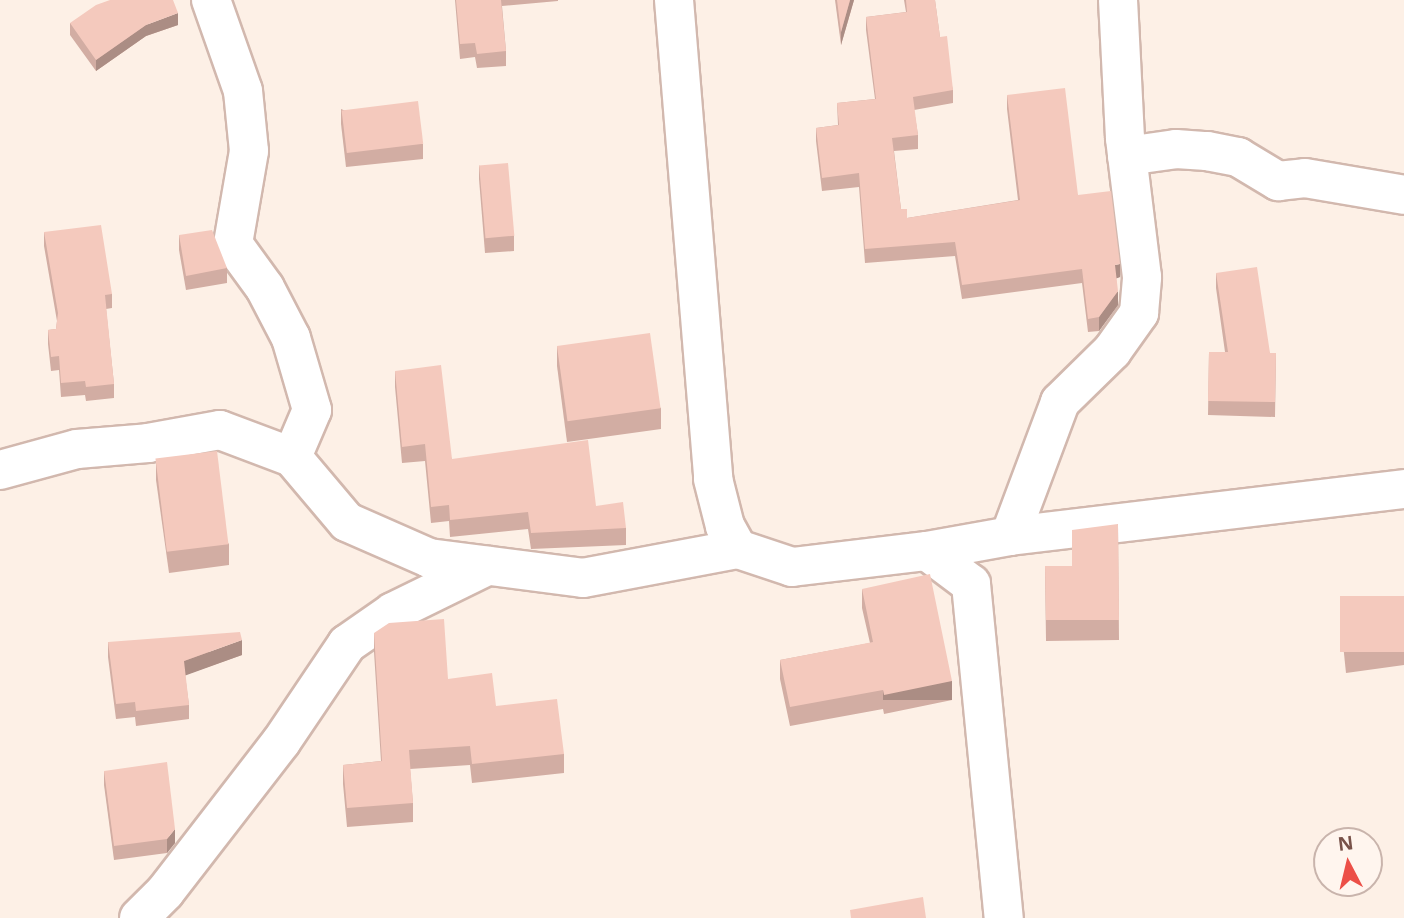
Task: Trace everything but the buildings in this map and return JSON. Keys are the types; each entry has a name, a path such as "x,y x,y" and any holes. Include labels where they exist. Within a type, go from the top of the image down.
{"street":[{"path":"211,0 243,91 247,139 233,244 265,288 291,338 312,410 292,457"},
{"path":"674,0 713,479 725,526 738,549"},
{"path":"1010,536 1060,402 1111,351 1139,313 1142,277 1127,156 1118,0"},
{"path":"1127,156 1176,149 1207,151 1238,157 1278,181 1305,178 1404,195"},
{"path":"0,470 76,449 148,443 220,430 292,457 347,522 429,558 583,578 738,549 792,567 927,551 1010,536 1404,489"},
{"path":"927,551 971,584 1004,918"},
{"path":"139,918 165,892 273,752 346,644 393,612 487,566"}]}
